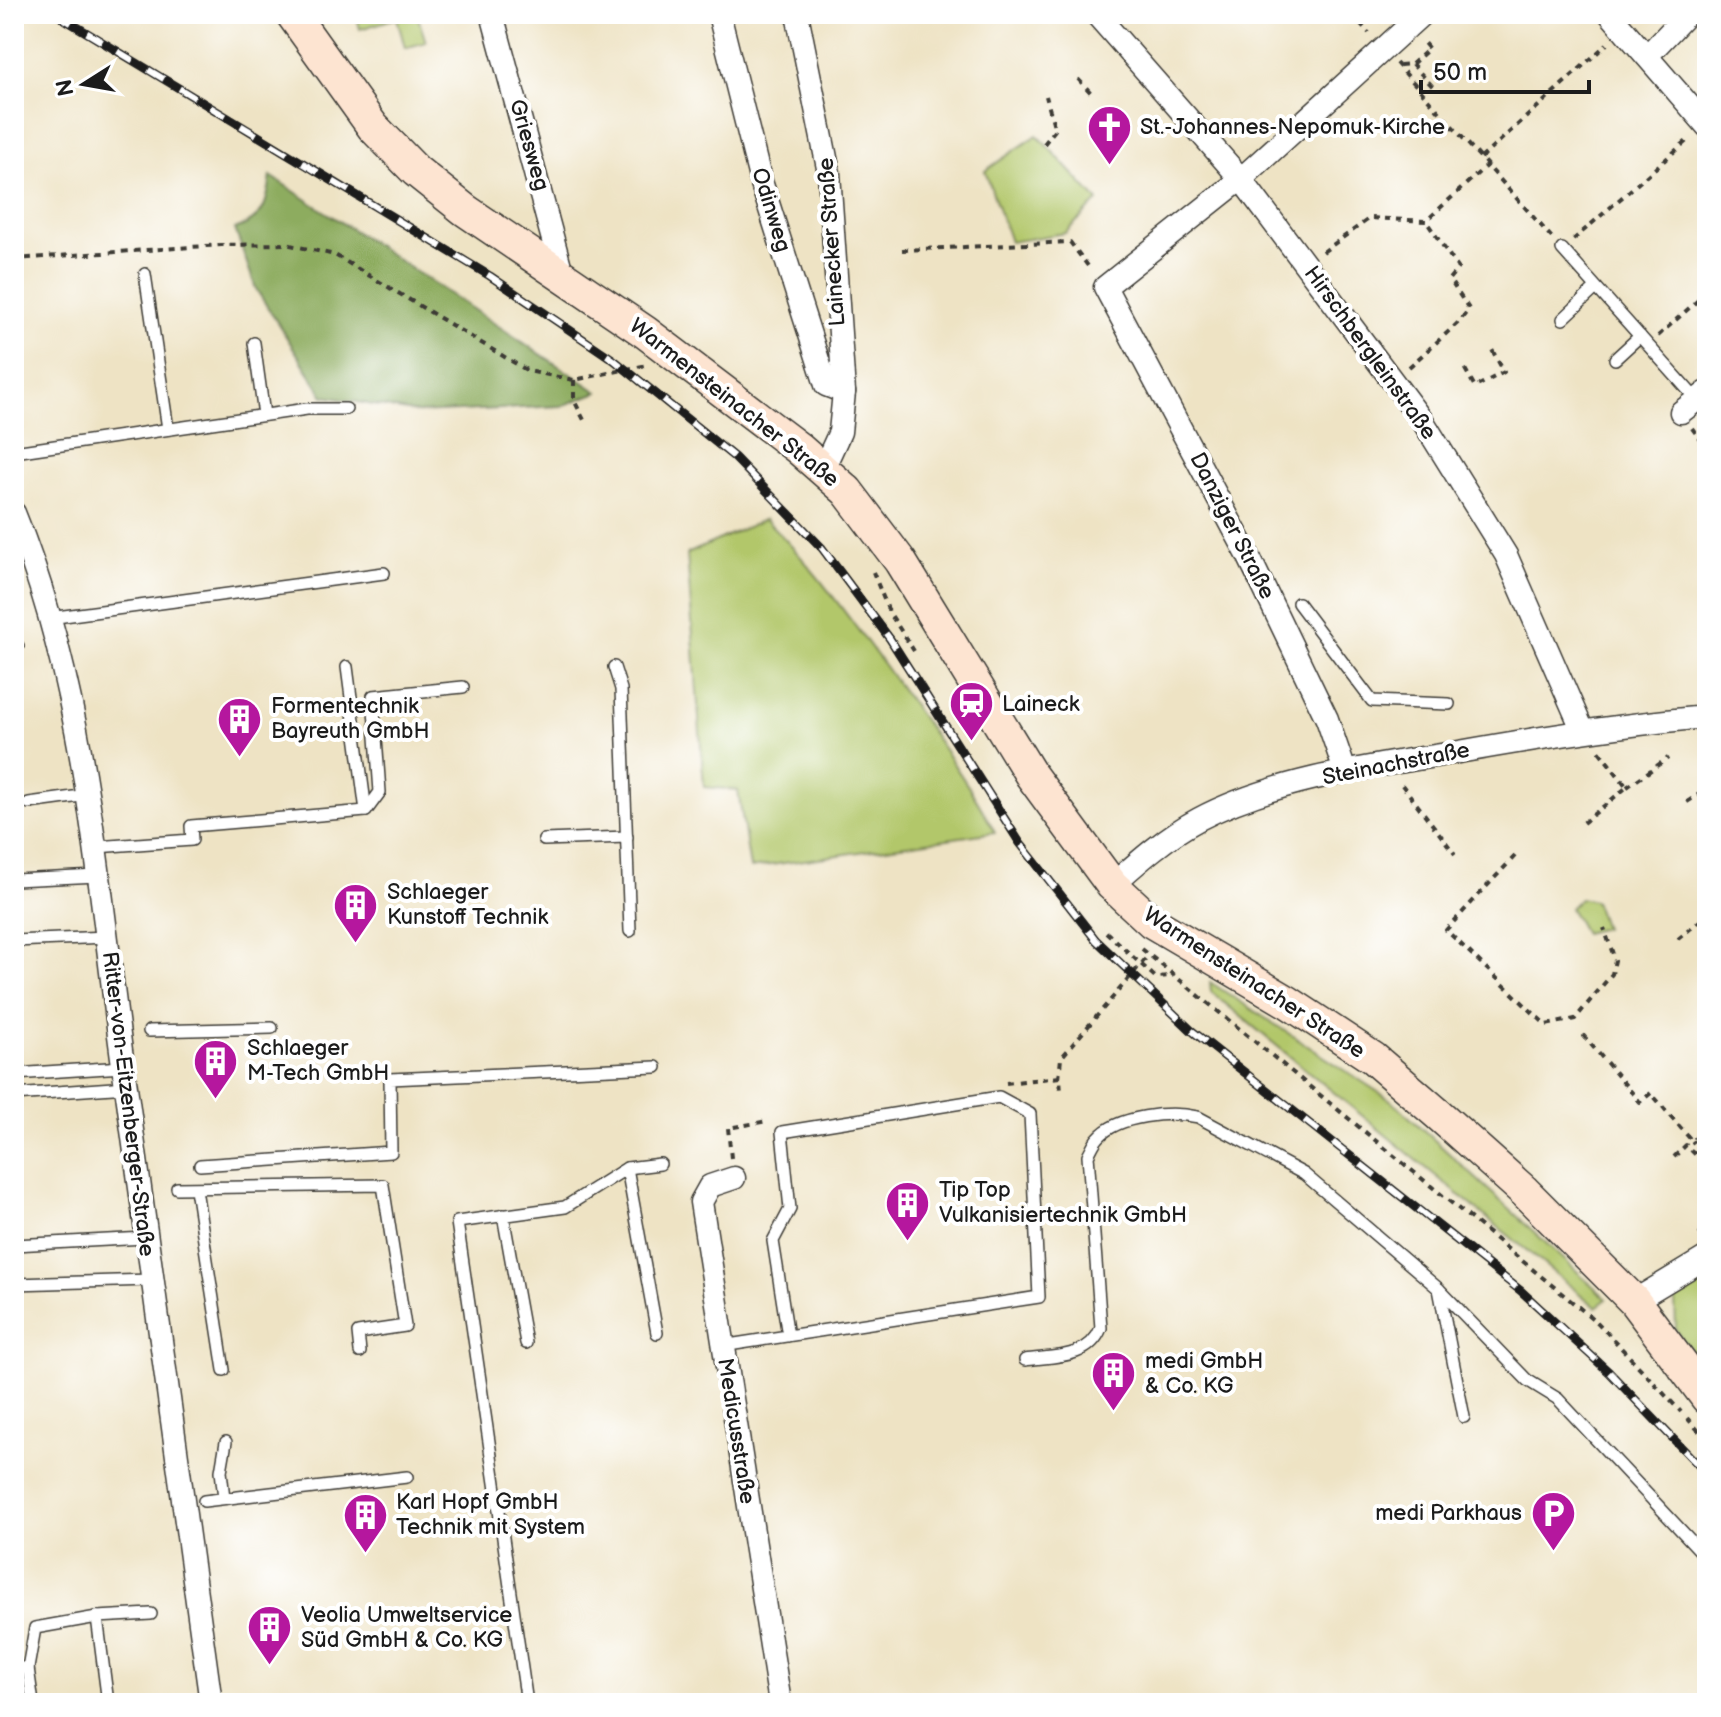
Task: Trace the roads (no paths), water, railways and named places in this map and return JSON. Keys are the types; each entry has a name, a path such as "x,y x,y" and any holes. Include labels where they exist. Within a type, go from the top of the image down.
{"street":[{"name":"Warmensteinacher Straße","path":"292,14 373,127 416,171 465,210 676,355 847,491 900,561 1031,775 1112,885 1152,922 1288,1002 1373,1058 1524,1191 1634,1301 1707,1398"},
{"name":"Griesweg","path":"492,14 563,277"},
{"name":"Odinweg","path":"719,14 760,178 826,385 844,392"},
{"name":"Lainecker Straße","path":"797,14 829,173 844,392 840,432 823,469"},
{"name":"Hirschbergleinstraße","path":"1096,14 1241,179 1392,382 1490,524 1544,635 1583,731"},
{"path":"1241,179 1422,14"},
{"path":"1647,56 1687,14"},
{"path":"1617,21 1706,125"},
{"name":"Danziger Straße","path":"1241,179 1105,287 1248,555 1327,719 1345,771"},
{"name":"Ritter-von-Eitzenberger-Straße","path":"14,513 25,560 49,618 68,682 89,795 145,1238 211,1703"},
{"name":"Steinachstraße","path":"1112,885 1154,848 1199,819 1234,804 1345,771 1583,731 1705,722"},
{"name":"Medicusstraße","path":"734,1178 710,1186 701,1202 780,1703"},
{"path":"1634,1301 1707,1257"}],"lane":[{"path":"1562,249 1695,401"},
{"path":"145,274 168,429"},
{"path":"1563,319 1596,288"},
{"path":"1615,359 1644,340"},
{"path":"254,343 264,415"},
{"path":"14,452 307,409 346,409"},
{"path":"49,618 384,573"},
{"path":"1298,603 1372,701 1449,704"},
{"path":"347,667 366,811"},
{"path":"614,667 621,689 630,931"},
{"path":"96,847 192,840 191,826 366,811 380,792 373,696 463,687"},
{"path":"29,803 89,795"},
{"path":"544,840 627,837"},
{"path":"14,880 98,876"},
{"path":"14,941 107,937"},
{"path":"149,1031 272,1028"},
{"path":"200,1165 391,1152 390,1079 656,1067"},
{"path":"14,1074 125,1077"},
{"path":"14,1095 125,1077"},
{"path":"722,1346 788,1336 1039,1297 1030,1114 999,1097 782,1132 790,1209 773,1241 788,1336"},
{"path":"1025,1360 1085,1351 1095,1342 1101,1328 1088,1155 1098,1138 1116,1124 1182,1114 1198,1117 1304,1174 1439,1289 1527,1380 1558,1399 1707,1558"},
{"path":"527,1703 457,1222 565,1207 627,1168 660,1164"},
{"path":"627,1168 657,1333"},
{"path":"177,1188 383,1185 405,1326 358,1333 360,1352"},
{"path":"196,1189 224,1370"},
{"path":"503,1215 526,1343"},
{"path":"14,1245 145,1238"},
{"path":"14,1284 151,1280"},
{"path":"1439,1289 1464,1417"},
{"path":"224,1498 221,1471 226,1442"},
{"path":"204,1501 407,1477"},
{"path":"33,1703 28,1668 35,1628 97,1617 151,1614"},
{"path":"97,1617 108,1703"},
{"path":"14,1668 28,1668"}],"railway":[{"path":"56,14 490,276 614,360 734,457 822,548 890,639 1020,843 1096,940 1191,1030 1521,1291 1609,1372 1707,1474"}],"place":[{"name":"St.-Johannes-Nepomuk-Kirche","path":"1109,166"},
{"name":"Laineck","path":"971,743"},
{"name":"Formentechnik Bayreuth GmbH","path":"240,758"},
{"name":"Schlaeger Kunstoff Technik","path":"356,944"},
{"name":"Schlaeger M-Tech GmbH","path":"216,1100"},
{"name":"Tip Top Vulkanisiertechnik GmbH","path":"908,1242"},
{"name":"medi GmbH & Co. KG","path":"1114,1413"},
{"name":"medi Parkhaus","path":"1553,1552"},
{"name":"Karl Hopf GmbH Technik mit System","path":"365,1554"},
{"name":"Veolia Umweltservice Süd GmbH & Co. KG","path":"270,1667"}]}
